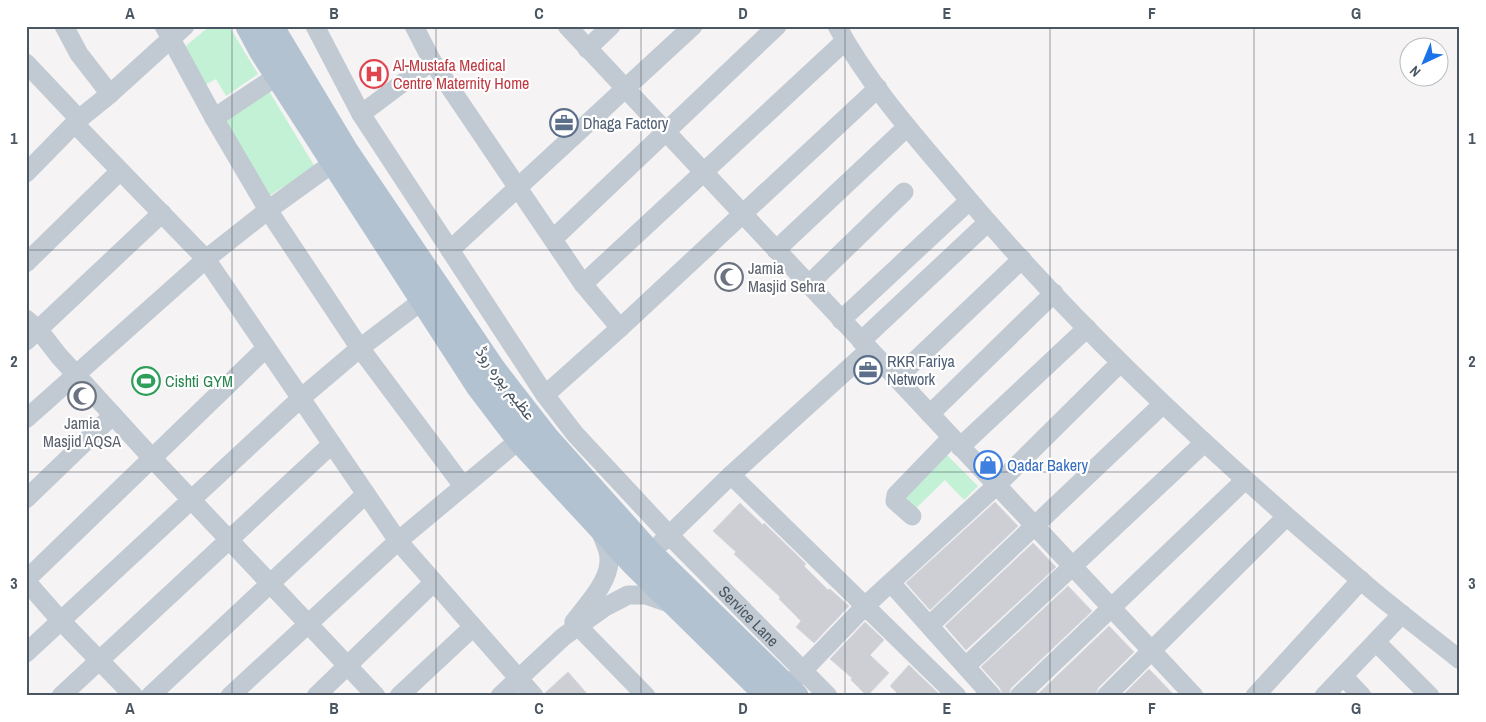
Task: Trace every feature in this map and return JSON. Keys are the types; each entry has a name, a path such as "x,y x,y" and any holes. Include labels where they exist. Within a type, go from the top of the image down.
{"main road":[{"name":"عظیم پورہ روڈ","path":"248,26 277,76 478,386 519,440 675,606 789,688"},
{"name":"عظیم پورہ روڈ","path":"271,26 346,151 494,370 546,437 650,553 789,688"}],"street":[{"path":"64,26 79,54 110,94"},
{"name":"Service Lane","path":"315,26 361,114 544,395 575,434 670,536 789,688 828,696"},
{"path":"414,26 432,61 583,284 620,328"},
{"path":"566,26 1112,608 1188,694"},
{"path":"588,49 611,26"},
{"path":"450,250 692,26"},
{"path":"553,239 777,26"},
{"path":"26,173 77,121 110,94 174,31 214,118 268,210 360,348 463,486"},
{"path":"583,284 705,173 841,34 852,53 878,88 969,201 1120,363 1204,443 1286,517 1460,660"},
{"path":"361,114 432,61"},
{"path":"30,75 77,121 120,170 206,259 398,541 534,696"},
{"path":"214,118 277,76"},
{"path":"544,395 620,328 878,88"},
{"path":"776,250 908,127"},
{"path":"26,419 206,259 268,210 333,163"},
{"path":"26,263 120,170"},
{"path":"808,285 904,192"},
{"path":"841,320 969,201"},
{"path":"162,213 30,330 58,356 376,696"},
{"path":"650,553 670,536 865,346 987,222"},
{"path":"897,378 1022,259"},
{"path":"930,414 1054,293"},
{"path":"26,653 301,398 360,348 423,300"},
{"path":"912,516 895,501 896,495 1087,328"},
{"path":"134,696 61,621 26,580 266,348"},
{"path":"789,688 865,606 997,486 1120,363"},
{"path":"930,625 1163,404"},
{"path":"26,499 113,415"},
{"path":"230,696 398,541 519,440"},
{"path":"966,666 1204,443"},
{"path":"60,696 332,444"},
{"path":"732,475 957,696"},
{"path":"1019,696 1245,480"},
{"path":"150,696 366,494"},
{"path":"1106,696 1286,517"},
{"path":"572,628 594,597 607,573 610,560 598,526"},
{"path":"1255,696 1361,580"},
{"path":"316,696 434,582"},
{"path":"891,583 992,696"},
{"path":"500,696 572,628 628,595 646,595 675,606"},
{"path":"1324,696 1402,614"},
{"path":"400,696 473,627"},
{"path":"572,628 646,696"},
{"path":"1376,642 1430,696"},
{"path":"1343,676 1362,696"}],"green space":[{"path":"210,26 229,26 258,74 226,96 216,79 203,86 182,49"},
{"path":"269,91 315,167 267,197 222,123"},
{"path":"947,455 978,486 964,500 945,480 914,510 902,499"}],"building":[{"path":"995,502 1018,526 930,610 906,583"},
{"path":"740,503 763,525 764,523 806,564 804,566 828,590 830,589 849,606 814,643 796,627 801,621 779,599 780,597 734,554 736,552 713,531"},
{"path":"1033,543 1056,567 966,650 945,626"},
{"path":"1068,586 1092,611 1011,688 1008,696 1003,696 1000,688 981,667"},
{"path":"865,622 884,640 870,655 889,673 867,696 851,680 852,678 830,659"},
{"path":"1109,626 1134,652 1098,688 1095,696 1036,696"},
{"path":"909,665 941,696 900,696 890,686"},
{"path":"1149,669 1175,696 1122,696"},
{"path":"568,672 589,696 545,696 545,693"}],"place":[{"name":"Al-Mustafa Medical Centre Maternity Home","path":"374,74"},
{"name":"Dhaga Factory","path":"564,123"},
{"name":"Jamia Masjid Sehra","path":"729,277"},
{"name":"RKR Fariya Network","path":"868,370"},
{"name":"Cishti GYM","path":"146,381"},
{"name":"Jamia Masjid AQSA","path":"82,396"},
{"name":"Qadar Bakery","path":"988,465"}]}
